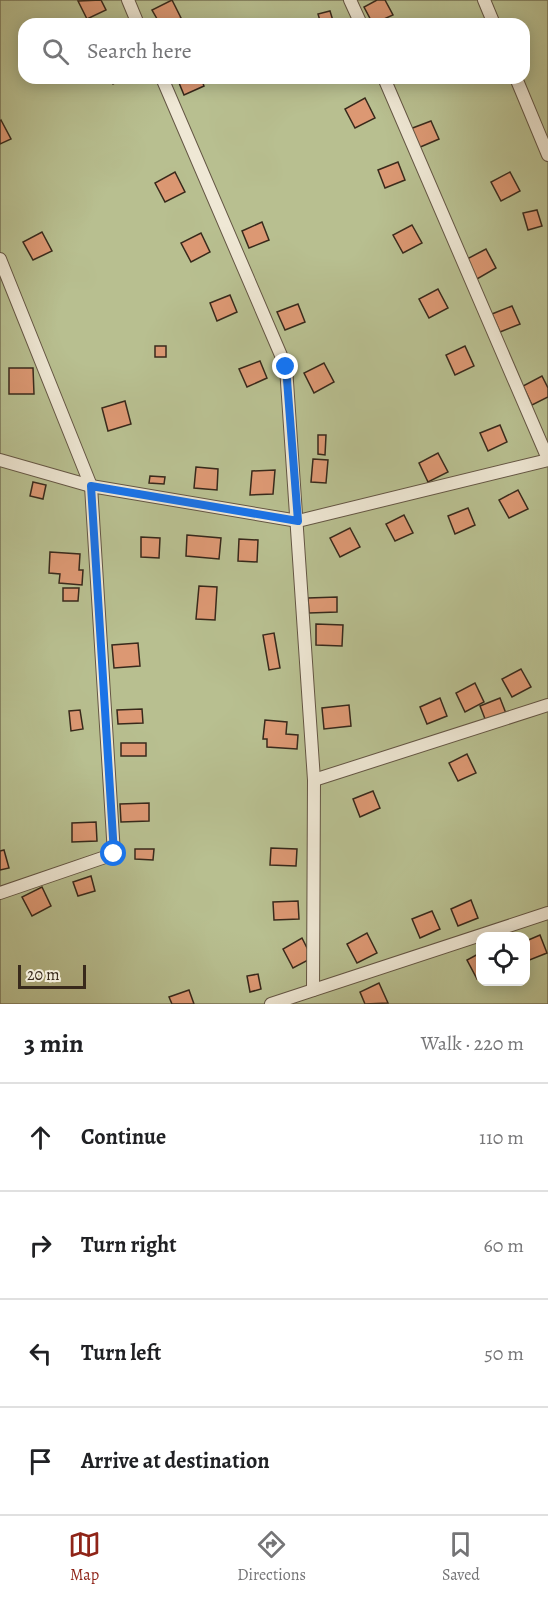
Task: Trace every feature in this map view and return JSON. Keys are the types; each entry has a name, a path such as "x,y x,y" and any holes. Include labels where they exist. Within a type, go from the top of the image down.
{"lane":[{"path":"128,0 136,18"},
{"path":"350,0 358,18"},
{"path":"484,0 492,18"},
{"path":"165,84 286,367 314,780 313,990"},
{"path":"0,460 91,486 298,521 548,459 387,84"},
{"path":"518,84 548,155"},
{"path":"0,259 91,486 114,854 0,893"},
{"path":"314,780 548,705"},
{"path":"271,1004 548,913"}],"green space":[{"path":"0,0 548,0 548,1004 0,1004"}],"building":[{"path":"101,0 106,10 86,18 78,1"},
{"path":"172,0 181,18 157,18 152,10"},
{"path":"377,0 385,0 393,15 386,18 370,18 364,7"},
{"path":"330,11 332,18 319,18 318,14"},
{"path":"179,84 203,84 204,86 184,95"},
{"path":"365,98 375,118 355,128 345,109"},
{"path":"0,121 11,139 0,144"},
{"path":"431,121 439,139 418,148 410,129"},
{"path":"398,162 405,180 385,188 378,170"},
{"path":"175,172 185,192 165,202 155,183"},
{"path":"510,172 520,191 501,201 491,182"},
{"path":"537,210 542,226 528,230 523,213"},
{"path":"262,222 269,240 249,248 242,231"},
{"path":"412,225 422,243 403,253 393,235"},
{"path":"42,232 52,251 33,260 23,242"},
{"path":"201,233 210,252 191,262 181,243"},
{"path":"486,249 496,268 477,279 467,259"},
{"path":"438,289 448,308 429,318 419,299"},
{"path":"230,295 237,312 217,321 210,303"},
{"path":"298,304 305,322 285,330 277,312"},
{"path":"512,306 520,324 500,332 492,314"},
{"path":"155,346 166,346 166,357 155,357"},
{"path":"465,346 474,366 455,375 446,355"},
{"path":"260,361 267,378 247,387 239,369"},
{"path":"324,363 334,382 314,393 304,373"},
{"path":"9,368 33,368 34,394 9,394"},
{"path":"542,376 548,388 548,397 532,405 523,386"},
{"path":"125,401 131,424 108,431 102,408"},
{"path":"500,425 507,442 488,451 480,433"},
{"path":"318,435 326,435 325,455 318,454"},
{"path":"438,453 448,472 428,482 419,463"},
{"path":"313,459 328,460 326,483 311,482"},
{"path":"196,467 218,469 217,490 194,488"},
{"path":"275,470 273,494 250,495 252,471"},
{"path":"150,476 165,477 164,484 149,483"},
{"path":"33,482 46,485 43,499 30,496"},
{"path":"518,490 528,509 509,518 499,500"},
{"path":"468,508 475,525 455,534 448,516"},
{"path":"404,515 413,533 395,541 386,524"},
{"path":"350,528 360,547 340,557 330,538"},
{"path":"187,535 221,538 219,559 186,556"},
{"path":"141,537 160,538 159,558 141,557"},
{"path":"239,539 258,540 257,562 238,561"},
{"path":"50,552 80,554 79,570 83,570 82,585 59,583 60,574 49,573"},
{"path":"199,586 217,587 215,620 196,619"},
{"path":"63,588 79,588 78,601 63,601"},
{"path":"337,597 337,612 309,613 308,598"},
{"path":"316,624 343,625 342,646 316,645"},
{"path":"274,633 280,668 269,670 263,635"},
{"path":"138,643 140,666 114,668 112,645"},
{"path":"521,669 531,687 512,697 502,679"},
{"path":"475,683 484,702 465,712 456,693"},
{"path":"440,698 447,716 427,724 420,707"},
{"path":"500,698 507,716 487,724 480,706"},
{"path":"349,705 351,726 324,729 322,708"},
{"path":"142,709 143,723 118,724 117,710"},
{"path":"80,710 83,729 71,731 69,711"},
{"path":"265,720 287,722 286,734 298,735 297,749 267,747 267,739 263,739"},
{"path":"121,743 146,743 146,756 121,756"},
{"path":"467,754 476,773 458,781 449,763"},
{"path":"373,791 380,808 360,817 353,799"},
{"path":"149,803 149,821 121,822 120,804"},
{"path":"96,822 97,841 72,842 72,823"},
{"path":"271,848 297,849 296,866 270,865"},
{"path":"135,849 154,849 153,860 135,859"},
{"path":"4,850 9,868 0,870 0,851"},
{"path":"91,876 95,891 78,896 73,882"},
{"path":"42,887 51,906 32,916 22,897"},
{"path":"471,900 478,918 458,926 451,909"},
{"path":"298,901 299,919 274,920 273,902"},
{"path":"432,911 440,929 420,938 412,919"},
{"path":"367,933 377,953 357,963 347,944"},
{"path":"540,935 547,953 530,960 530,939"},
{"path":"302,938 312,958 293,968 283,949"},
{"path":"476,955 476,977 467,960"},
{"path":"258,974 261,989 250,992 247,976"},
{"path":"379,983 388,1003 365,1004 360,992"},
{"path":"189,990 194,1004 172,1004 169,997"}],"route":[{"path":"114,854 91,486 298,521 286,367"}]}
